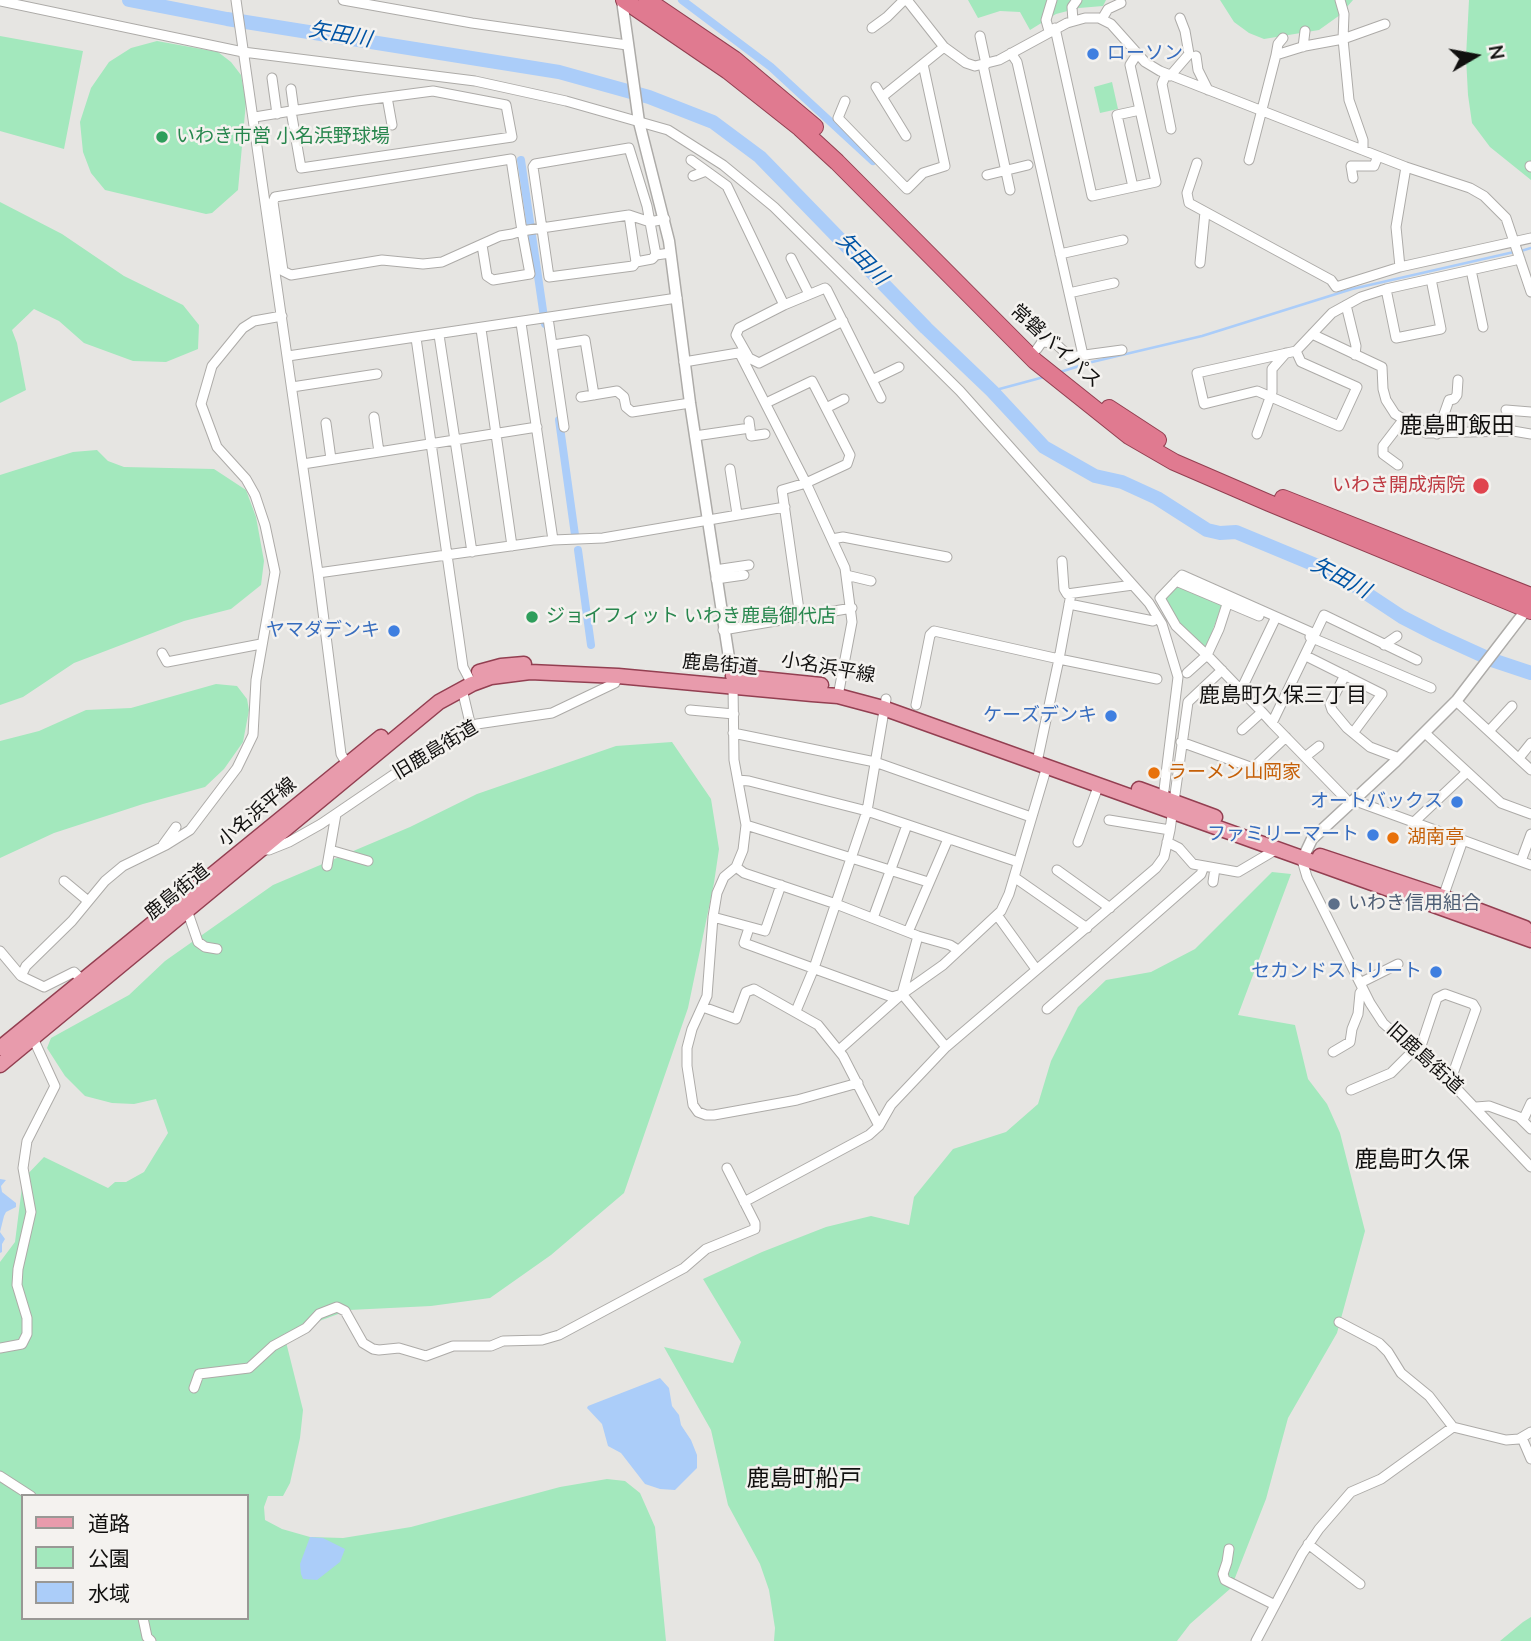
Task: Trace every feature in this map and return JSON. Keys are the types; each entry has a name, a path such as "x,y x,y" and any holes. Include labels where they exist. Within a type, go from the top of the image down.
{"highway":[{"name":"常磐バイパス","path":"623,0 691,44 800,128 1072,387 1179,453 1530,605"},
{"name":"常磐バイパス","path":"647,0 734,58 806,119 1040,356"}],"main road":[{"name":"小名浜平線","path":"0,1048 447,687 468,683 501,666 527,664 839,692 884,704 1170,804 1304,856 1443,897 1531,930"},
{"name":"鹿島街道","path":"468,683 530,672 732,681"},
{"path":"1041,761 1099,784 1170,804 1277,849 1304,856 1531,940"},
{"name":"鹿島街道","path":"0,1065 261,849 349,768"}],"street":[{"path":"236,0 288,356 341,754 349,768"},
{"path":"343,0 627,46"},
{"path":"623,0 638,119 664,219 677,298 684,362 732,681 734,760 746,825 743,850 736,867 724,877 717,893 707,996 692,1029 687,1048 693,1105 698,1112 714,1115 797,1100 858,1083"},
{"path":"872,28 905,0 944,47 967,63 984,65 1012,53 1052,29 1091,17 1102,19 1117,30 1144,62 1168,75 1406,167 1470,188 1484,196 1506,218 1531,292"},
{"path":"1052,0 1046,20 1052,29 1092,196 1156,182 1130,65 1137,54"},
{"path":"1073,21 1073,7 1077,0"},
{"path":"1340,0 1344,14 1343,39 1349,100 1363,140 1363,150"},
{"path":"0,1 243,49 475,81 638,119 675,133 723,165 769,202 960,391 1149,603 1162,624 1178,677 1170,830 1164,857 1156,869 946,1047 891,1105 879,1126 869,1135 744,1202"},
{"path":"1102,19 1108,9 1121,3"},
{"path":"1171,129 1162,84 1189,54 1180,18"},
{"path":"1276,55 1343,39 1385,23"},
{"path":"1303,47 1305,31"},
{"path":"980,36 1010,190"},
{"path":"1249,160 1278,44 1283,38"},
{"path":"882,97 944,47"},
{"path":"1012,53 1017,62 1083,355"},
{"path":"1196,56 1198,70 1208,90"},
{"path":"845,102 838,118 907,189 923,173 946,166 923,64"},
{"path":"272,78 277,114"},
{"path":"876,88 906,136"},
{"path":"254,117 277,114 293,111 387,97 433,91 506,106 512,137 301,168 293,111 291,89"},
{"path":"387,97 392,125"},
{"path":"1133,187 1117,115 1140,110"},
{"path":"482,245 487,276 493,280 530,274 535,163 629,148 648,206 656,255"},
{"path":"1353,178 1351,166 1374,166 1378,156"},
{"path":"664,219 650,222 629,215 532,230 500,236 442,262 423,264 382,260 291,275 282,271 273,202 275,197 511,159 532,230 549,277 633,265 656,255 670,253"},
{"path":"691,160 727,186 784,305"},
{"path":"1197,163 1186,198 1189,203 1331,280 1336,287 1400,267 1531,238"},
{"path":"987,174 1028,165"},
{"path":"1400,267 1396,227 1406,167"},
{"path":"693,176 706,171"},
{"path":"1200,263 1205,212"},
{"path":"629,215 636,262"},
{"path":"1060,254 1123,240"},
{"path":"792,258 809,294"},
{"path":"1296,351 1301,362 1357,387 1339,426 1257,391 1204,404 1197,373 1296,351 1332,313 1361,297 1520,259"},
{"path":"1471,270 1483,327"},
{"path":"1387,289 1396,338 1441,329 1431,279"},
{"path":"1069,293 1114,283"},
{"path":"839,692 852,622 846,575 806,483 742,353 736,335 737,329 821,288 827,290 881,398"},
{"path":"288,356 677,298"},
{"path":"1346,305 1356,346 1354,355"},
{"path":"21,976 26,966 58,936 118,870 190,830 212,804 245,755 254,728 261,644 275,572 265,525 251,488 213,440 201,404 212,366 243,328 254,321 282,316"},
{"path":"544,319 553,345 564,427"},
{"path":"742,353 751,361 759,363 843,321"},
{"path":"521,323 553,540"},
{"path":"481,329 512,546"},
{"path":"1312,334 1382,367 1386,400 1395,414 1426,433 1513,431 1531,434"},
{"path":"439,335 472,552"},
{"path":"416,338 463,667 468,683 471,727"},
{"path":"553,345 585,341 594,395"},
{"path":"1040,356 1042,342 1055,343 1070,357 1122,350"},
{"path":"684,362 742,353"},
{"path":"1257,434 1271,397 1272,369 1286,353"},
{"path":"872,380 899,367"},
{"path":"292,387 377,374"},
{"path":"1437,434 1449,400 1457,394 1458,380"},
{"path":"766,403 812,381 850,455 847,464 806,483 782,489 800,617"},
{"path":"581,397 617,391 624,397 626,407 632,412 690,403"},
{"path":"826,408 844,399"},
{"path":"1506,410 1531,412"},
{"path":"374,417 379,452"},
{"path":"1398,465 1383,454 1383,446 1403,420"},
{"path":"326,424 331,459"},
{"path":"695,436 749,425 751,436 765,434"},
{"path":"303,464 537,427"},
{"path":"730,469 737,514"},
{"path":"318,573 553,540 603,538 785,507"},
{"path":"832,539 843,537 947,557"},
{"path":"1062,561 1065,593 1070,599 1153,621"},
{"path":"715,574 749,565"},
{"path":"715,574 744,575"},
{"path":"846,575 870,581"},
{"path":"1432,688 1228,599 1182,575 1160,598 1176,626 1351,802 1531,864"},
{"path":"1070,599 1133,585"},
{"path":"839,1050 902,995 943,965 997,915 1009,894 1031,817 1070,599"},
{"path":"1187,673 1207,655 1219,629 1228,599"},
{"path":"1304,856 1312,839 1456,701 1530,605"},
{"path":"723,630 852,608"},
{"path":"1272,723 1324,615 1417,660"},
{"path":"1241,690 1275,620"},
{"path":"916,705 930,635 934,631 1157,679"},
{"path":"1384,645 1397,636"},
{"path":"162,653 167,662 261,644"},
{"path":"1306,656 1382,694 1353,733"},
{"path":"1170,804 1188,702 1222,670"},
{"path":"1345,675 1330,704 1332,710 1370,747 1399,758"},
{"name":"旧鹿島街道","path":"261,849 269,850 289,842 336,814 418,758 471,727 480,723 552,713 615,683 618,676"},
{"path":"1456,701 1531,770"},
{"path":"796,1011 814,968 867,810 884,704"},
{"path":"1489,731 1512,706"},
{"path":"690,710 734,714"},
{"path":"1242,730 1262,712"},
{"path":"733,733 875,762 1031,817"},
{"path":"1425,733 1501,803 1531,814"},
{"path":"1181,742 1253,768 1286,737"},
{"path":"1519,758 1531,743"},
{"path":"1305,757 1319,746"},
{"path":"1414,822 1467,772"},
{"path":"738,780 867,810 1018,862"},
{"path":"1078,842 1099,784"},
{"path":"327,866 336,814"},
{"path":"1109,820 1170,830"},
{"path":"746,825 928,882"},
{"path":"873,918 907,825"},
{"path":"163,846 163,842 176,827"},
{"path":"1521,861 1531,834"},
{"path":"902,995 913,934 928,882 948,839"},
{"path":"1443,897 1463,839"},
{"path":"1167,842 1179,848 1193,864 1240,872 1277,849"},
{"path":"330,850 368,861"},
{"name":"旧鹿島街道","path":"1304,856 1307,877 1383,1023 1476,1107 1531,1167"},
{"path":"1047,1009 1201,874 1204,866"},
{"path":"736,867 744,873 958,950"},
{"path":"1213,882 1215,868"},
{"path":"1056,870 1110,908"},
{"path":"1014,877 1087,928"},
{"path":"64,881 88,901"},
{"path":"713,917 765,932 781,885"},
{"path":"187,910 198,942 205,947 217,948"},
{"path":"997,915 1036,969"},
{"path":"749,928 744,943 892,997 902,995"},
{"path":"0,951 21,976 44,987 74,972 83,981"},
{"path":"1333,1052 1350,1042 1362,986 1398,964"},
{"path":"703,1007 736,1019 746,992 754,989 818,1025 839,1050 879,1126"},
{"path":"902,995 946,1047"},
{"path":"1351,1090 1391,1073 1415,1053 1437,998 1445,995 1474,1004 1476,1009 1450,1082"},
{"path":"0,1348 22,1344 27,1335 27,1318 17,1285 31,1212 23,1168 27,1141 55,1086 33,1038"},
{"path":"1529,1126 1531,1103"},
{"path":"1476,1107 1489,1106 1519,1116 1529,1126"},
{"path":"194,1388 199,1374 249,1368 273,1346 306,1328 319,1314 337,1307 345,1311 363,1343 373,1349 399,1348 426,1356 453,1346 491,1346 503,1341 551,1338 684,1268 706,1249 755,1229 755,1223 727,1168"},
{"path":"1339,1322 1379,1343 1401,1373 1429,1396 1453,1427 1506,1440 1527,1435 1531,1459"},
{"path":"1256,1641 1308,1544 1351,1492 1381,1479 1453,1427"},
{"path":"0,1476 29,1494"},
{"path":"1308,1544 1360,1584"},
{"path":"1228,1549 1223,1574 1225,1580 1275,1605"},
{"path":"143,1620 147,1637 151,1641"}],"green space":[{"path":"968,0 1106,0 1103,6 1056,14 1030,30 1020,12 1000,11 978,18"},
{"path":"1220,0 1353,0 1340,15 1319,30 1264,39 1249,33 1234,22"},
{"path":"1469,0 1531,0 1531,180 1490,147 1472,123 1466,57"},
{"path":"0,36 83,51 64,149 0,131"},
{"name":"いわき市営 小名浜野球場","path":"157,41 218,52 231,62 241,75 246,102 238,190 212,213 206,214 105,190 91,173 83,152 80,122 91,88 109,62 131,48"},
{"path":"1112,82 1118,109 1100,113 1094,87"},
{"path":"0,202 62,234 124,276 183,305 199,325 198,349 166,362 133,361 84,343 59,321 34,309 12,330 26,390 0,403"},
{"path":"97,450 108,461 124,467 214,469 246,490 256,517 264,561 261,585 231,609 184,621 74,663 23,697 0,705 0,475 73,452"},
{"path":"1181,581 1224,599 1207,646 1203,647 1176,619 1166,602 1166,598"},
{"path":"216,684 237,686 247,699 249,710 243,742 224,769 205,787 54,833 0,858 0,741 39,731 86,710 131,708"},
{"path":"672,742 711,799 719,849 688,1008 624,1193 551,1255 490,1298 431,1306 349,1310 284,1334 303,1410 290,1483 283,1496 268,1496 264,1507 265,1520 282,1529 310,1537 343,1538 411,1527 560,1487 607,1479 625,1481 640,1493 655,1527 666,1641 0,1641 0,1262 15,1242 23,1179 44,1157 108,1188 115,1182 126,1182 144,1172 168,1133 156,1099 134,1104 112,1103 85,1096 65,1076 47,1048 51,1038 129,995 165,961 273,885 410,827 477,794 616,746"},
{"path":"1272,872 1291,874 1238,1015 1295,1025 1308,1079 1327,1104 1340,1133 1365,1231 1337,1333 1288,1418 1266,1499 1231,1588 1190,1624 1177,1641 774,1641 775,1628 769,1590 760,1564 728,1505 711,1430 664,1347 733,1363 741,1342 703,1279 826,1227 871,1216 909,1225 914,1197 953,1149 1006,1132 1038,1104 1051,1061 1078,1007 1106,980 1151,972 1195,949"},
{"path":"1531,1617 1531,1641 1500,1641 1523,1622"}],"water":[{"path":"0,1179 6,1180 1,1186 2,1192 16,1203 16,1207 6,1212 0,1232"},
{"path":"0,1232 5,1239 0,1253"},
{"path":"660,1378 669,1388 672,1406 679,1415 681,1425 697,1455 697,1468 675,1490 645,1484 621,1453 608,1446 602,1424 587,1408"},
{"path":"310,1537 323,1538 345,1549 340,1562 317,1580 303,1579 301,1574 300,1564"}],"waterway":[{"name":"矢田川","path":"129,0 227,19 559,72 649,97 713,122 760,157 1044,447 1095,476 1122,482 1157,498 1207,530 1236,532 1337,574 1402,617 1437,635 1492,660 1531,673"},
{"path":"682,0 771,67 873,161"},
{"path":"521,160 545,324"},
{"path":"1521,251 1531,248"},
{"path":"1057,373 1202,336 1352,289 1514,252"},
{"path":"992,391 1044,377"},
{"path":"559,420 575,535"},
{"path":"578,550 591,645"}],"place":[{"name":"ローソン","path":"1093,54"},
{"name":"いわき市営 小名浜野球場","path":"162,137"},
{"name":"いわき開成病院","path":"1481,486"},
{"name":"ジョイフィット いわき鹿島御代店","path":"532,617"},
{"name":"ヤマダデンキ","path":"394,631"},
{"name":"ケーズデンキ","path":"1111,716"},
{"name":"ラーメン山岡家","path":"1154,773"},
{"name":"オートバックス","path":"1457,802"},
{"name":"ファミリーマート","path":"1373,835"},
{"name":"湖南亭","path":"1393,838"},
{"name":"いわき信用組合","path":"1334,904"},
{"name":"セカンドストリート","path":"1436,972"}],"district":[{"name":"鹿島町飯田","path":"1457,427"},
{"name":"鹿島町久保三丁目","path":"1283,697"},
{"name":"鹿島町久保","path":"1412,1161"},
{"name":"鹿島町船戸","path":"804,1480"}]}
